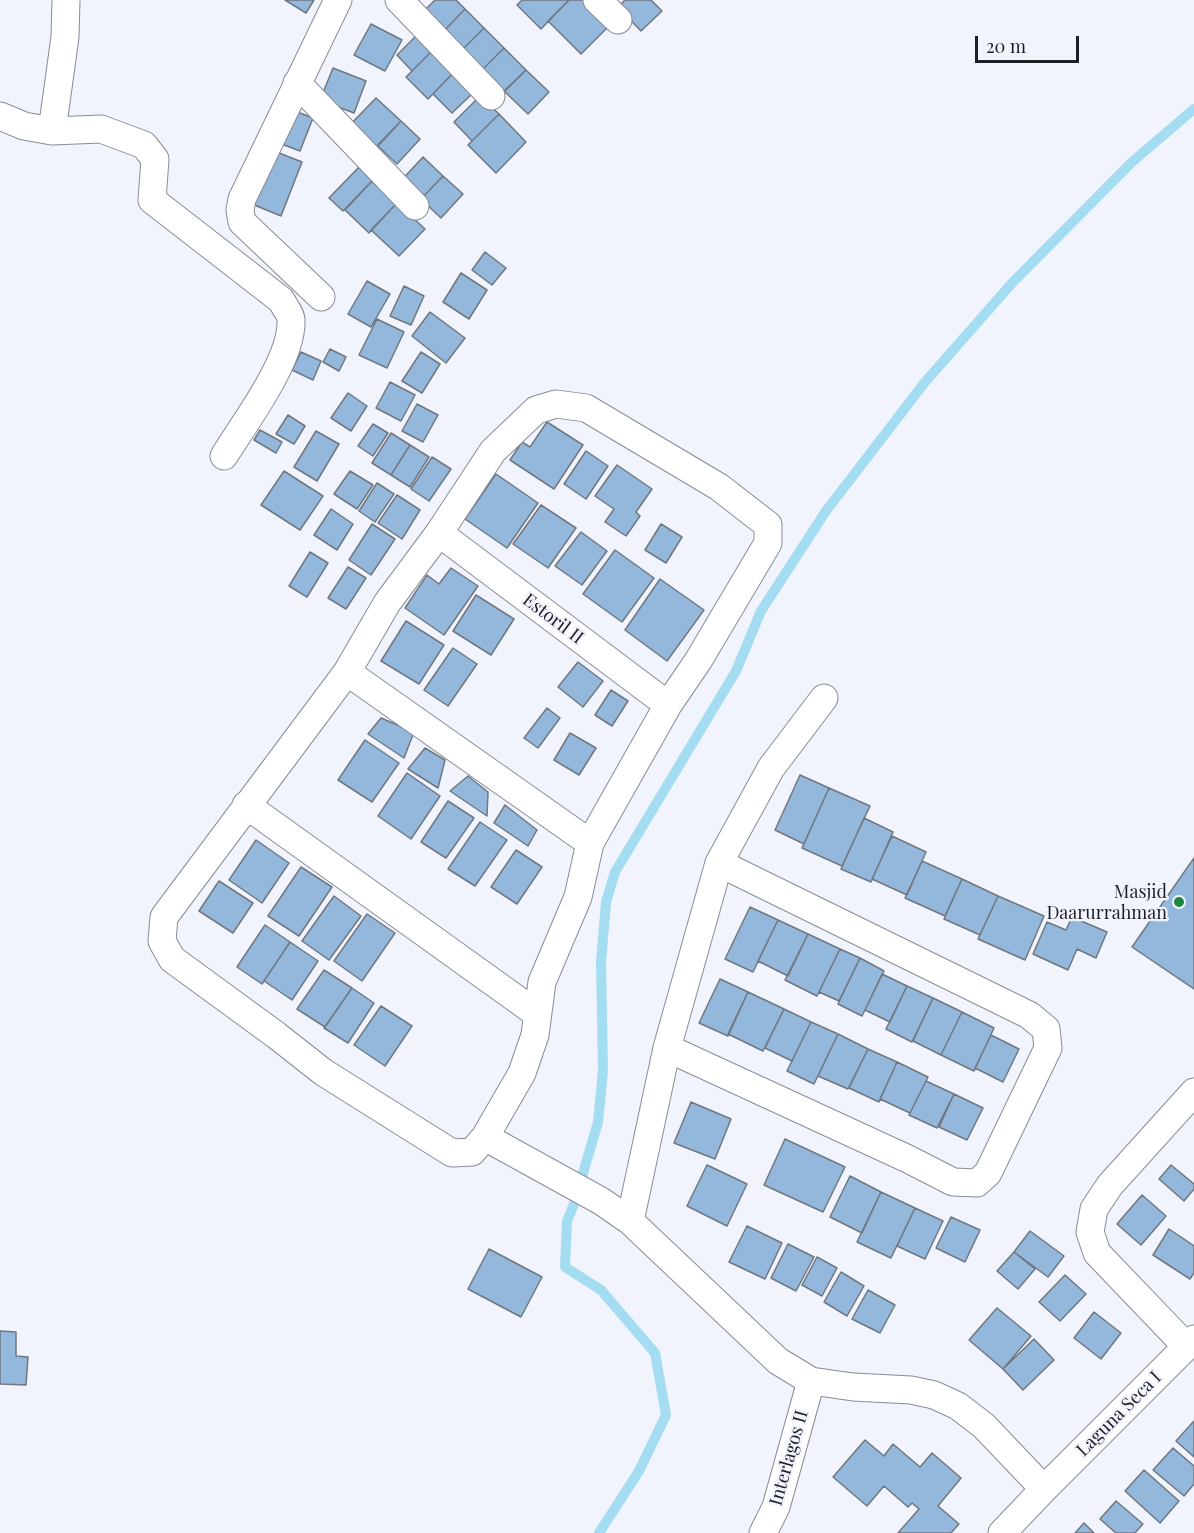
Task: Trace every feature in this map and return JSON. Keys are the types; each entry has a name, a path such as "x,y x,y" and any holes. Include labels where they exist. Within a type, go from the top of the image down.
{"street":[{"path":"52,131 65,38 66,0"},
{"path":"321,297 242,222 240,210 242,199 338,0"},
{"path":"399,0 491,96"},
{"path":"597,0 618,20"},
{"path":"297,82 415,206"},
{"path":"0,116 24,126 52,131 101,129 144,145 155,159 152,200 281,300 291,318 288,346 268,385 224,456"},
{"path":"556,404 586,408 719,488 768,525 768,543 698,661 668,705 590,843 578,897 542,982 535,1035 522,1073 485,1137 472,1152 452,1153 323,1072 172,959 162,941 164,917 347,672 387,603 439,533 493,451 536,410 556,404"},
{"name":"Estoril II","path":"439,533 668,705"},
{"path":"347,672 590,843"},
{"path":"630,1221 667,1048 719,863 771,768 824,698"},
{"path":"246,805 537,1013"},
{"path":"667,1048 953,1182 977,1183 988,1173 1048,1048 1046,1029 1029,1015 719,863"},
{"path":"1190,1343 1097,1253 1090,1232 1094,1209 1110,1185 1194,1092"},
{"path":"485,1137 601,1201 630,1221 778,1361 811,1381 853,1388 911,1390 934,1395 958,1406 984,1426 1044,1489"},
{"name":"Laguna Seca I","path":"1002,1533 1190,1343"},
{"name":"Interlagos II","path":"763,1533 776,1507 811,1381"}],"building":[{"path":"285,0 314,0 306,13"},
{"path":"435,0 456,0 465,9 442,33 420,15"},
{"path":"522,0 569,0 541,29 517,5"},
{"path":"569,0 585,0 610,25 581,54 548,21"},
{"path":"625,0 651,0 662,11 641,31 618,7"},
{"path":"465,9 484,28 461,51 442,33"},
{"path":"371,24 402,40 385,71 354,55"},
{"path":"484,28 504,48 478,74 458,54"},
{"path":"422,30 435,48 412,71 397,55"},
{"path":"435,48 457,69 428,99 406,77"},
{"path":"504,48 526,70 498,98 478,74"},
{"path":"333,68 366,81 354,113 320,100"},
{"path":"526,70 549,92 528,114 504,91"},
{"path":"452,74 472,94 452,113 433,94"},
{"path":"480,96 499,114 472,141 454,122"},
{"path":"376,98 401,121 372,151 347,128"},
{"path":"292,110 313,118 300,151 279,143"},
{"path":"499,114 526,142 496,173 468,145"},
{"path":"401,121 420,139 397,164 378,146"},
{"path":"274,151 302,162 281,216 252,204"},
{"path":"423,157 443,176 421,199 397,185"},
{"path":"359,167 372,181 343,211 329,198"},
{"path":"443,176 463,194 441,218 421,199"},
{"path":"372,181 397,203 369,233 345,210"},
{"path":"397,203 425,229 399,256 371,230"},
{"path":"485,252 506,268 492,285 472,270"},
{"path":"461,273 487,290 469,319 443,302"},
{"path":"367,281 390,294 371,327 348,314"},
{"path":"404,286 424,296 411,325 390,316"},
{"path":"430,312 465,338 446,363 412,336"},
{"path":"377,319 404,332 387,368 359,355"},
{"path":"330,349 346,357 339,371 323,362"},
{"path":"301,352 321,361 313,380 292,370"},
{"path":"421,352 440,364 422,393 402,381"},
{"path":"390,382 415,395 401,421 376,408"},
{"path":"348,393 367,406 351,431 331,418"},
{"path":"417,404 438,415 423,442 402,431"},
{"path":"288,415 305,426 294,444 276,434"},
{"path":"547,422 583,445 554,489 510,460 522,442 530,447"},
{"path":"373,424 388,433 373,456 358,446"},
{"path":"260,430 282,442 276,453 254,440"},
{"path":"316,431 339,444 317,481 294,467"},
{"path":"391,433 410,445 391,475 372,463"},
{"path":"410,445 429,457 410,487 391,475"},
{"path":"586,451 608,466 586,499 564,484"},
{"path":"432,457 451,469 429,501 411,489"},
{"path":"617,465 652,489 636,512 640,516 626,536 605,522 614,509 595,496"},
{"path":"284,471 323,496 300,530 261,505"},
{"path":"350,471 373,485 357,509 334,494"},
{"path":"496,474 538,503 507,548 465,519"},
{"path":"377,483 394,494 375,522 359,511"},
{"path":"397,495 420,510 402,539 378,523"},
{"path":"541,505 576,528 548,568 513,544"},
{"path":"331,509 353,524 337,550 314,535"},
{"path":"372,524 395,539 371,575 349,560"},
{"path":"661,524 682,537 666,563 645,550"},
{"path":"581,532 607,551 582,585 555,566"},
{"path":"615,550 654,578 622,622 583,594"},
{"path":"310,552 328,563 307,597 289,586"},
{"path":"348,567 366,578 346,609 328,598"},
{"path":"451,568 478,586 444,635 405,608 427,575 439,584"},
{"path":"660,579 704,610 667,661 625,630"},
{"path":"476,595 514,619 491,655 453,631"},
{"path":"406,621 444,645 419,684 381,661"},
{"path":"453,648 477,664 448,706 424,690"},
{"path":"578,662 603,681 583,707 558,687"},
{"path":"611,690 628,701 612,726 595,715"},
{"path":"547,708 560,718 538,748 524,738"},
{"path":"381,718 414,732 404,758 368,734"},
{"path":"570,733 596,748 579,775 554,760"},
{"path":"365,740 399,763 372,802 338,780"},
{"path":"425,748 445,760 438,788 408,769"},
{"path":"407,773 440,796 411,839 378,816"},
{"path":"800,775 829,788 804,844 775,830"},
{"path":"468,776 488,792 487,816 450,791"},
{"path":"829,788 870,806 842,866 802,848"},
{"path":"448,801 474,818 446,858 421,842"},
{"path":"505,805 537,830 528,846 494,823"},
{"path":"864,818 893,832 871,882 841,869"},
{"path":"480,822 507,840 475,886 448,869"},
{"path":"892,836 926,852 907,895 872,879"},
{"path":"256,840 289,863 262,903 229,880"},
{"path":"516,850 542,867 517,904 491,887"},
{"name":"Masjid Daarurrahman","path":"1194,858 1194,989 1132,947"},
{"path":"922,861 962,879 945,916 905,898"},
{"path":"301,867 332,887 299,936 268,916"},
{"path":"962,879 998,896 980,935 944,919"},
{"path":"219,881 253,903 233,933 199,911"},
{"path":"334,896 361,916 329,960 302,941"},
{"path":"998,896 1044,916 1025,960 978,939"},
{"path":"750,907 778,920 753,972 725,959"},
{"path":"367,914 395,933 362,981 334,961"},
{"path":"1072,917 1107,932 1096,958 1077,949 1068,970 1033,954 1047,922 1066,930"},
{"path":"778,920 808,934 788,976 758,961"},
{"path":"265,925 290,942 262,984 237,967"},
{"path":"808,934 840,949 817,996 785,980"},
{"path":"290,942 318,961 292,1000 264,981"},
{"path":"840,949 860,958 839,1001 819,992"},
{"path":"860,958 884,971 862,1016 838,1004"},
{"path":"324,970 352,988 325,1027 297,1009"},
{"path":"882,974 907,986 890,1022 865,1010"},
{"path":"720,979 748,992 728,1036 699,1023"},
{"path":"907,986 933,998 912,1042 886,1029"},
{"path":"352,988 374,1003 348,1043 324,1028"},
{"path":"748,992 784,1009 763,1051 728,1034"},
{"path":"933,998 962,1012 941,1055 913,1041"},
{"path":"381,1006 412,1026 385,1066 354,1045"},
{"path":"784,1009 811,1022 792,1061 765,1048"},
{"path":"962,1012 994,1028 974,1071 941,1055"},
{"path":"811,1022 838,1034 814,1084 787,1071"},
{"path":"838,1034 868,1049 848,1089 818,1076"},
{"path":"991,1035 1019,1049 1003,1082 975,1068"},
{"path":"868,1049 897,1062 879,1102 849,1088"},
{"path":"897,1062 928,1077 910,1113 880,1099"},
{"path":"926,1081 954,1094 937,1128 909,1115"},
{"path":"954,1094 983,1108 967,1140 939,1127"},
{"path":"691,1102 731,1119 715,1159 674,1143"},
{"path":"785,1139 845,1167 823,1212 764,1185"},
{"path":"707,1165 747,1184 727,1226 687,1206"},
{"path":"1171,1165 1194,1184 1194,1189 1184,1201 1159,1179"},
{"path":"850,1176 881,1192 862,1233 830,1217"},
{"path":"881,1192 915,1208 891,1258 857,1242"},
{"path":"1142,1195 1166,1216 1141,1245 1117,1224"},
{"path":"915,1208 943,1221 925,1259 897,1246"},
{"path":"951,1217 980,1230 965,1262 936,1248"},
{"path":"747,1226 782,1243 765,1279 729,1262"},
{"path":"1169,1229 1194,1246 1194,1273 1190,1279 1153,1255"},
{"path":"1030,1231 1064,1256 1048,1277 1014,1252"},
{"path":"788,1244 814,1257 796,1291 771,1278"},
{"path":"489,1249 542,1277 521,1317 468,1289"},
{"path":"1014,1252 1035,1269 1018,1289 997,1271"},
{"path":"817,1257 837,1268 822,1296 802,1285"},
{"path":"841,1272 864,1286 847,1316 824,1302"},
{"path":"1065,1275 1086,1294 1060,1321 1039,1302"},
{"path":"868,1290 895,1305 880,1333 852,1319"},
{"path":"997,1308 1031,1336 1003,1369 969,1340"},
{"path":"1094,1312 1121,1333 1101,1359 1074,1338"},
{"path":"0,1331 16,1332 16,1356 28,1357 26,1385 0,1384"},
{"path":"1034,1339 1054,1360 1023,1390 1003,1369"},
{"path":"1194,1421 1194,1457 1176,1441"},
{"path":"865,1440 884,1456 893,1444 920,1467 932,1453 961,1478 938,1506 959,1524 951,1533 898,1533 919,1509 912,1503 908,1507 884,1486 867,1506 833,1477"},
{"path":"1173,1448 1194,1466 1194,1484 1184,1496 1153,1470"},
{"path":"1144,1470 1179,1501 1160,1523 1125,1491"},
{"path":"1116,1501 1143,1524 1135,1533 1116,1533 1100,1519"},
{"path":"1084,1523 1094,1533 1075,1533"}],"waterway":[{"path":"599,1533 639,1471 666,1415 655,1353 601,1290 565,1267 567,1221 598,1122 603,1071 601,962 606,902 615,872 736,671 761,611 826,511 925,382 1013,282 1132,162 1194,109"}],"place":[{"name":"Masjid Daarurrahman","path":"1179,902"}]}
